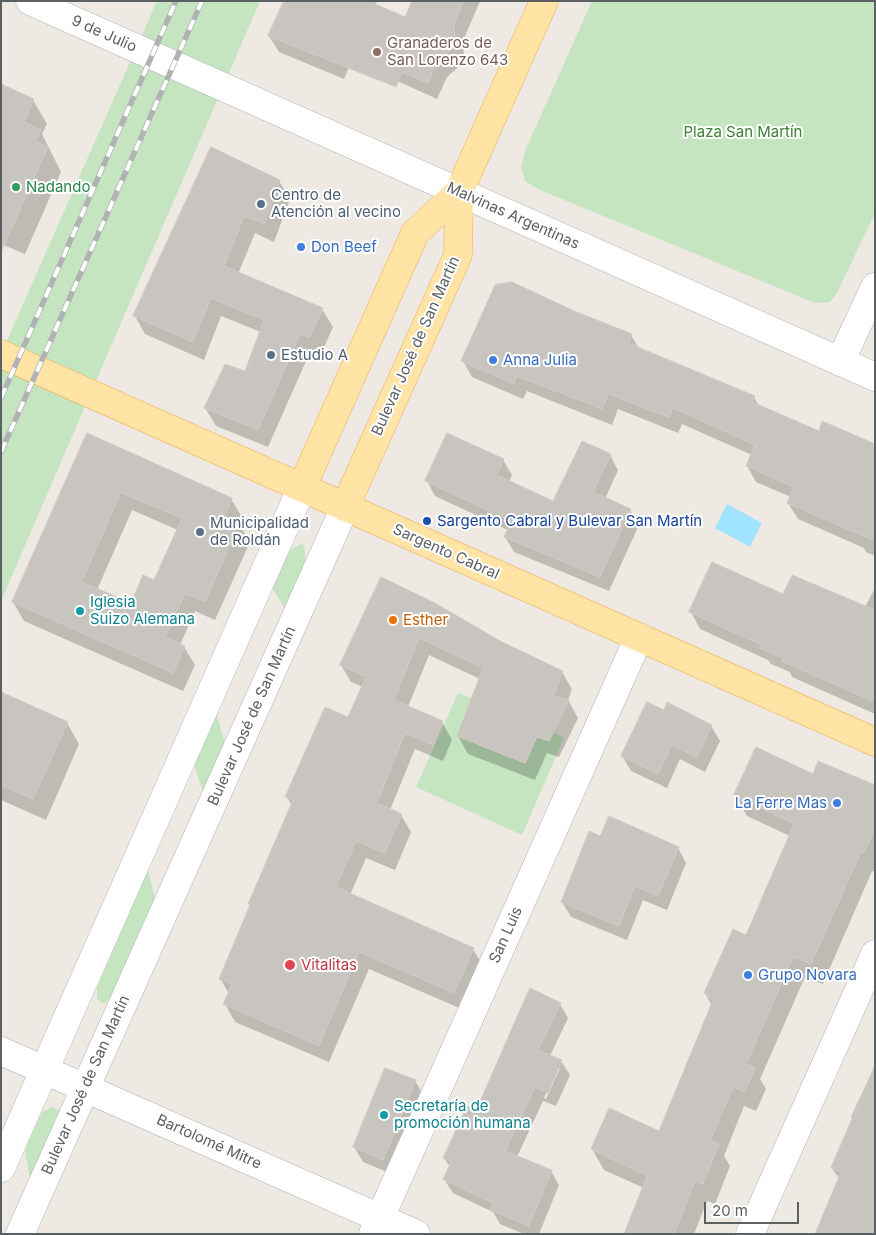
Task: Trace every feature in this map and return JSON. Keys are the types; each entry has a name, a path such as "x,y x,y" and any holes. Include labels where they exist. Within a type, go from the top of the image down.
{"main road":[{"name":"Bulevar José de San Martín","path":"302,488 415,232 458,192 544,1"},
{"name":"Bulevar José de San Martín","path":"345,507 458,255 458,192"},
{"name":"Sargento Cabral","path":"9,357 875,742"}],"street":[{"name":"9 de Julio","path":"30,1 152,55"},
{"name":"Malvinas Argentinas","path":"152,55 875,377"},
{"path":"840,362 875,287"},
{"name":"Bulevar José de San Martín","path":"1,1168 302,488"},
{"name":"Bulevar José de San Martín","path":"20,1234 345,507"},
{"name":"San Luis","path":"376,1226 638,637"},
{"path":"750,1234 875,954"},
{"name":"Bartolomé Mitre","path":"1,1051 86,1087 376,1226 416,1234"}],"green space":[{"path":"157,1 260,1 1,601 1,354"},
{"name":"Plaza San Martín","path":"592,1 875,1 875,213 837,293 830,302 815,303 540,190 525,181 521,168 525,151"},
{"path":"303,544 305,560 303,568 285,609 271,586 282,560 291,550"},
{"path":"458,693 493,705 477,745 525,763 537,737 553,732 564,738 522,835 416,787"},
{"path":"216,713 225,744 203,792 194,764"},
{"path":"148,870 155,900 112,995 104,1004 97,999 97,988"},
{"path":"52,1107 61,1111 31,1186 25,1150 42,1112"}],"water":[{"path":"727,504 762,523 750,547 715,528"}],"building":[{"name":"Granaderos de San Lorenzo 643","path":"284,1 368,1 405,17 412,1 463,1 454,24 455,39 452,49 438,60 428,83 402,72 396,87 268,36"},
{"name":"Nadando","path":"1,84 34,99 24,122 41,130 36,141 48,147 1,252"},
{"path":"211,147 280,180 264,224 244,216 224,266 323,308 309,338 300,334 258,430 204,408 225,364 245,371 264,320 211,298 193,342 133,316"},
{"path":"512,282 574,311 632,334 628,343 755,396 752,402 819,431 822,421 875,444 875,541 787,503 794,487 746,466 755,445 673,408 669,417 608,394 602,409 517,376 514,384 461,361 495,285"},
{"path":"87,433 232,498 225,516 240,523 205,602 185,593 165,637 185,646 173,673 12,602","holes":["121,493 182,518 154,580 143,575 131,603 82,582"]},
{"path":"447,433 504,459 497,475 553,501 582,441 611,454 593,492 631,509 600,577 504,537 511,521 425,481"},
{"path":"712,562 783,594 792,575 875,610 875,702 781,661 783,658 760,648 762,645 689,612"},
{"path":"381,577 433,602 502,642 563,671 553,696 569,700 549,741 537,737 525,763 457,736 483,668 419,638 394,700 443,721 433,745 405,733 377,803 402,814 385,853 356,841 336,887 474,948 454,993 359,952 319,1046 223,1004 232,984 219,979 250,905 248,904 293,800 285,797 325,707 348,717 366,677 340,665"},
{"path":"1,692 68,722 33,799 1,785"},
{"path":"647,702 664,710 667,702 712,725 697,757 672,745 658,774 621,756"},
{"path":"756,747 813,774 818,761 875,785 875,828 864,853 861,852 811,964 793,957 746,1064 755,1068 745,1092 733,1087 710,1141 719,1144 703,1184 695,1181 674,1234 624,1234 647,1176 591,1149 609,1108 659,1131 713,1000 704,993 733,929 746,935 794,824 734,795"},
{"path":"609,816 679,847 658,896 635,886 619,926 561,902 589,831 600,836"},
{"path":"530,988 561,1003 538,1050 562,1060 548,1093 535,1087 505,1151 552,1170 529,1226 490,1210 493,1203 443,1179 451,1162 443,1158 467,1106 476,1110"},
{"path":"875,1066 875,1234 815,1234 841,1172 831,1168"},
{"name":"Secretaría de promoción humana","path":"385,1068 416,1080 383,1160 353,1147"}],"railway":[{"path":"1,398 176,1"},
{"path":"1,452 202,1"}],"place":[{"name":"Granaderos de San Lorenzo 643","path":"377,52"},
{"name":"Nadando","path":"16,187"},
{"name":"Centro de Atención al vecino","path":"261,204"},
{"name":"Don Beef","path":"301,247"},
{"name":"Estudio A","path":"271,355"},
{"name":"Anna Julia","path":"493,360"},
{"name":"Sargento Cabral y Bulevar San Martín","path":"427,521"},
{"name":"Municipalidad de Roldán","path":"200,532"},
{"name":"Iglesia Suizo Alemana","path":"80,611"},
{"name":"Esther","path":"393,620"},
{"name":"La Ferre Mas","path":"837,803"},
{"name":"Vitalitas","path":"290,965"},
{"name":"Grupo Novara","path":"748,975"},
{"name":"Secretaría de promoción humana","path":"384,1115"}]}
